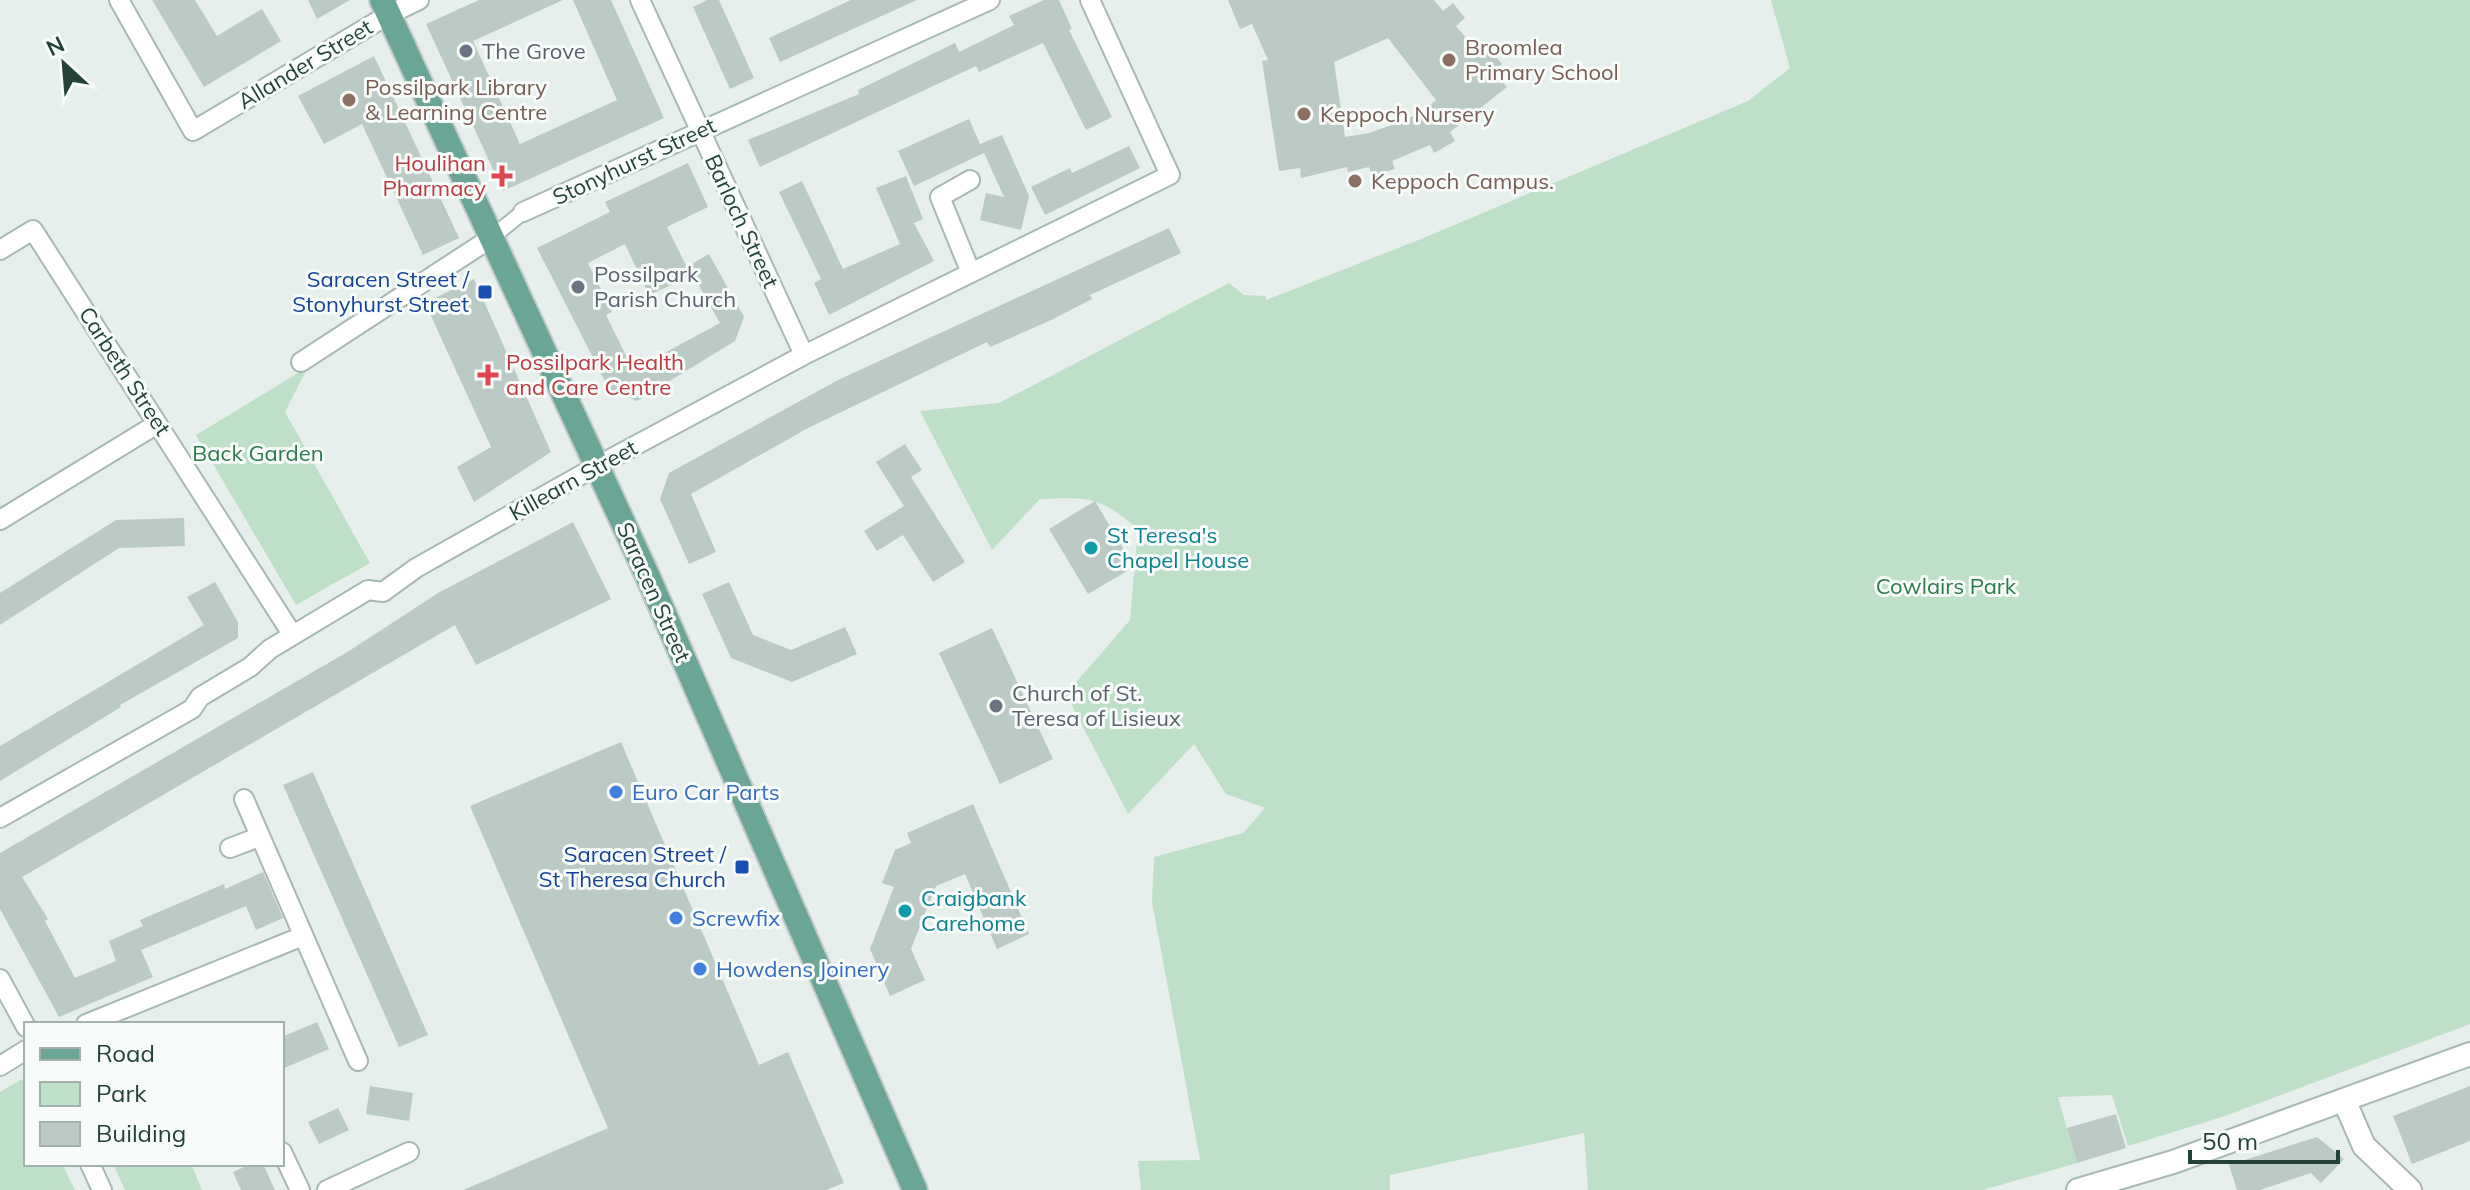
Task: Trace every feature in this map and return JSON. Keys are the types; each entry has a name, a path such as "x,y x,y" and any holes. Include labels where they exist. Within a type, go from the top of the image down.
{"main road":[{"name":"Saracen Street","path":"385,7 597,466 915,1190"}],"street":[{"name":"Allander Street","path":"119,0 193,131 385,7 419,0"},
{"name":"Barloch Street","path":"640,0 804,355"},
{"name":"Stonyhurst Street","path":"301,362 491,238 523,212 990,0"},
{"name":"Killearn Street","path":"0,818 192,709 200,697 250,667 292,634 368,590 383,592 416,568 597,466 804,355 1170,175 1090,0"},
{"path":"970,180 940,197 971,273"},
{"name":"Carbeth Street","path":"0,250 33,230 292,634"},
{"path":"0,520 157,424"},
{"path":"244,799 303,936 320,1000 358,1061"},
{"path":"230,848 259,837"},
{"path":"91,1022 303,936"},
{"path":"0,979 24,1023"},
{"path":"0,1066 24,1051"},
{"path":"2078,1190 2173,1162 2470,1054"},
{"path":"2344,1100 2364,1146 2410,1190"},
{"path":"327,1190 409,1152"},
{"path":"284,1156 300,1190"},
{"path":"91,1166 102,1190"}],"green space":[{"name":"Cowlairs Park","path":"1771,0 2470,0 2470,1024 2222,1117 2128,1146 2112,1095 2058,1097 2077,1163 1983,1190 1588,1190 1584,1133 1390,1175 1390,1190 1141,1190 1138,1161 1200,1160 1152,902 1154,857 1243,833 1265,808 1226,794 1194,744 1128,814 1066,694 1130,620 1138,529 1103,504 1071,498 1040,499 992,550 920,411 999,403 1229,283 1244,295 1266,296 1266,300 1421,239 1748,101 1790,68"},
{"name":"Back Garden","path":"308,367 285,412 370,563 296,605 196,435"},
{"path":"22,1079 24,1166 63,1166 75,1190 0,1190 0,1092"},
{"path":"114,1166 192,1166 202,1190 125,1190"}],"building":[{"path":"152,0 195,0 217,36 262,9 281,41 204,87"},
{"path":"308,0 350,0 317,19"},
{"path":"479,0 563,0 473,41 520,144 617,100 573,0 611,0 664,118 503,191 426,24"},
{"path":"707,0 719,0 754,78 730,89 693,7"},
{"path":"851,0 917,0 780,62 769,38"},
{"path":"1044,0 1059,0 1072,29 1069,30 1112,117 1086,130 1043,43 979,72 976,66 760,167 748,140 859,94 858,90 955,43 959,52 1014,25 1009,16"},
{"path":"1228,0 1434,0 1443,11 1453,3 1465,18 1456,26 1481,56 1489,48 1502,64 1493,71 1507,87 1450,132 1455,141 1434,153 1430,145 1392,161 1395,169 1372,176 1369,167 1348,172 1347,167 1301,178 1300,168 1279,171 1262,61 1268,60 1252,24 1240,29","holes":["1388,38 1436,100 1422,112 1398,123 1345,137 1334,62"]},
{"path":"374,56 459,238 423,255 362,124 324,144 298,96"},
{"path":"969,119 980,144 1002,135 1029,196 1021,230 980,220 986,193 1004,197 984,153 914,186 898,151"},
{"path":"1129,146 1140,168 1045,215 1031,187 1070,168 1072,173"},
{"path":"688,163 708,207 667,227 691,276 649,295 625,244 588,263 612,312 606,315 633,370 720,323 688,266 709,254 744,317 735,341 637,401 609,389 537,248 610,212 605,202"},
{"path":"906,176 923,219 914,223 934,261 829,315 814,283 821,279 779,192 802,181 843,269 900,244 876,188"},
{"path":"1169,228 1181,253 1090,295 1092,299 1049,321 990,347 987,342 808,428 691,494 716,552 689,564 660,499 669,473 838,380"},
{"name":"Possilpark Health and Care Centre","path":"474,279 551,452 474,502 457,467 491,447 425,303"},
{"path":"905,444 922,470 911,477 965,562 933,582 903,535 877,551 864,531 904,506 876,462"},
{"name":"St Teresa's Chapel House","path":"1095,501 1134,567 1088,594 1049,529"},
{"path":"184,518 185,546 119,548 0,625 0,593 116,520"},
{"path":"573,522 611,599 476,665 455,625 22,877 48,919 45,921 75,978 116,961 109,941 143,926 140,920 224,884 225,889 263,872 283,918 256,930 246,906 141,950 153,977 59,1017 0,909 0,853 349,651 438,593"},
{"path":"215,582 238,622 238,638 120,705 0,781 0,746 204,625 187,597"},
{"path":"729,582 753,635 791,650 845,627 857,654 792,682 731,658 702,594"},
{"name":"Church of St. Teresa of Lisieux","path":"992,628 1053,759 1000,784 939,653"},
{"path":"621,742 759,1065 788,1052 844,1183 826,1190 463,1190 608,1128 470,806"},
{"path":"313,772 428,1035 399,1047 283,785"},
{"name":"Craigbank Carehome","path":"973,804 1029,934 997,949 965,874 936,886 911,949 925,980 890,996 870,949 894,887 882,883 895,850 911,843 907,833"},
{"path":"317,1022 329,1049 284,1068 284,1036"},
{"path":"370,1086 413,1093 409,1121 366,1114"},
{"path":"2470,1086 2470,1141 2412,1164 2393,1116"},
{"path":"338,1108 349,1130 319,1144 308,1122"},
{"path":"2116,1114 2126,1148 2077,1163 2067,1128"},
{"path":"2317,1137 2344,1159 2321,1183 2311,1173 2260,1190 2237,1190 2229,1165"},
{"path":"246,1166 264,1166 275,1190 241,1190 233,1172"}],"place":[{"name":"The Grove","path":"466,51"},
{"name":"Broomlea Primary School","path":"1449,60"},
{"name":"Possilpark Library & Learning Centre","path":"349,100"},
{"name":"Keppoch Nursery","path":"1304,114"},
{"name":"Houlihan Pharmacy","path":"502,176"},
{"name":"Keppoch Campus.","path":"1355,181"},
{"name":"Possilpark Parish Church","path":"578,287"},
{"name":"Saracen Street / Stonyhurst Street","path":"485,292"},
{"name":"Possilpark Health and Care Centre","path":"488,375"},
{"name":"St Teresa's Chapel House","path":"1091,548"},
{"name":"Church of St. Teresa of Lisieux","path":"996,706"},
{"name":"Euro Car Parts","path":"616,792"},
{"name":"Saracen Street / St Theresa Church","path":"742,867"},
{"name":"Craigbank Carehome","path":"905,911"},
{"name":"Screwfix","path":"676,918"},
{"name":"Howdens Joinery","path":"700,969"}]}
